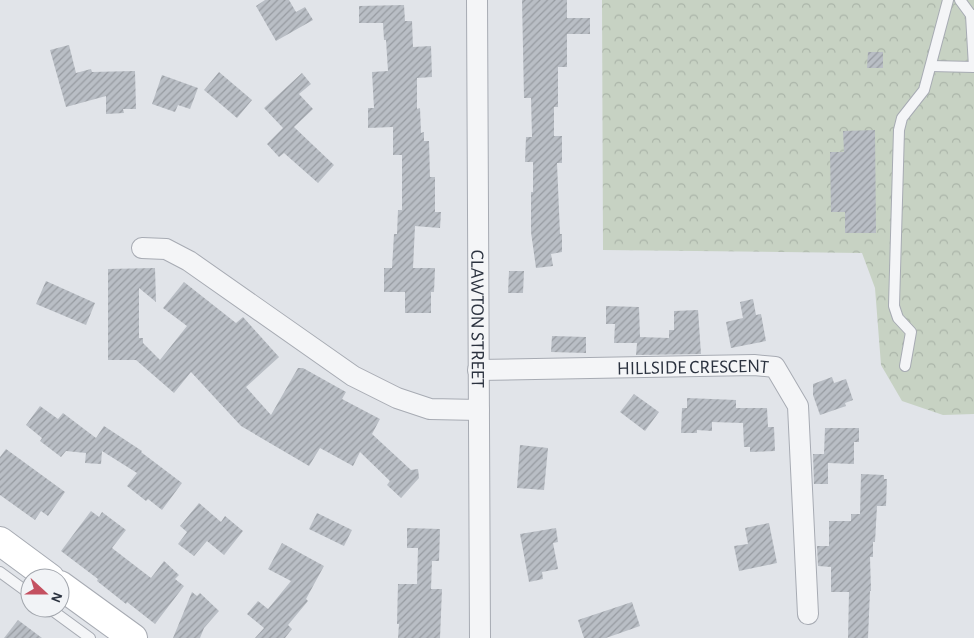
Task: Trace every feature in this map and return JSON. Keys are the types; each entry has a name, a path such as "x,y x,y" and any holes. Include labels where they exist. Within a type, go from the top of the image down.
{"street":[{"name":"CLAWTON STREET","path":"477,0 480,638"},
{"path":"142,248 166,249 189,261 353,376 397,398 430,409 479,410"},
{"name":"HILLSIDE CRESCENT","path":"478,370 754,365 775,367 798,406 808,614"},
{"path":"0,541 36,568"},
{"path":"70,592 133,638"}],"lane":[{"path":"904,366 911,332 898,318 894,306 898,139 902,118 924,90 948,0"},
{"path":"931,66 974,67 973,15 960,0"},
{"path":"0,572 20,587"},
{"path":"63,618 90,638"}],"green space":[{"path":"602,0 974,0 974,414 943,415 902,401 881,365 875,288 862,253 603,250"}],"building":[{"path":"265,0 289,0 296,12 305,7 313,20 276,41 256,6"},
{"path":"522,0 567,0 567,18 590,18 590,34 567,34 567,67 558,67 558,107 554,107 554,136 562,136 562,163 557,163 562,252 551,254 553,266 536,268 531,232 533,162 525,162 526,137 532,137 531,98 524,98"},
{"path":"404,5 405,21 412,21 413,47 431,46 432,77 417,78 417,109 420,108 421,133 424,132 424,141 429,141 430,177 435,177 435,212 441,212 440,228 415,226 413,268 435,268 434,292 431,292 431,313 405,313 405,292 384,292 384,268 392,268 394,234 397,234 398,210 402,210 402,155 393,155 393,127 368,128 368,108 374,108 372,72 388,71 386,40 384,40 383,23 359,23 359,6"},
{"path":"69,45 76,73 91,69 92,72 135,71 136,109 123,109 124,113 106,114 106,96 66,107 50,50"},
{"path":"868,52 883,52 883,68 867,68"},
{"path":"219,72 252,100 237,118 204,90"},
{"path":"302,73 311,84 299,94 313,109 294,127 334,165 318,183 284,153 279,157 267,144 283,128 264,108"},
{"path":"162,75 198,88 190,109 178,105 175,112 152,104"},
{"path":"875,130 876,233 845,233 845,212 831,212 830,152 844,152 843,131"},
{"path":"155,268 156,302 139,288 139,338 143,338 143,343 160,360 187,326 163,308 184,282 236,323 243,317 279,357 246,387 271,415 298,368 303,368 346,392 342,399 380,419 372,434 411,470 418,469 419,478 401,498 387,485 390,481 360,452 353,466 320,448 309,466 241,426 191,372 174,393 136,360 108,360 108,269"},
{"path":"509,271 524,271 523,293 508,293"},
{"path":"46,281 95,303 86,325 36,304"},
{"path":"753,299 756,315 761,314 766,341 731,348 726,322 743,318 740,302"},
{"path":"606,306 639,307 640,337 669,338 669,330 674,330 674,311 698,310 701,354 636,355 637,343 614,343 615,324 606,324"},
{"path":"552,336 586,337 586,353 551,352"},
{"path":"832,377 834,383 846,379 853,400 845,403 846,406 820,415 813,395 813,384"},
{"path":"634,394 659,412 645,431 620,412"},
{"path":"687,398 736,400 736,408 767,408 768,427 774,427 775,451 750,452 750,447 744,447 743,423 712,422 712,431 697,430 697,433 681,433 682,408 687,408"},
{"path":"40,406 58,419 63,413 96,438 104,426 142,451 182,483 162,510 148,499 146,501 127,486 137,473 102,451 101,464 85,463 86,453 66,451 61,457 40,441 42,438 26,425"},
{"path":"825,428 859,428 859,442 854,442 854,464 828,463 828,484 814,484 813,454 824,454"},
{"path":"520,445 548,448 544,490 517,488"},
{"path":"6,449 65,492 48,516 41,511 35,520 0,495 0,457"},
{"path":"861,474 884,475 884,479 887,479 886,506 877,506 873,557 870,557 871,591 868,638 848,638 849,592 831,592 831,567 818,566 817,546 829,546 829,521 851,521 851,514 860,514"},
{"path":"199,503 221,522 225,516 243,531 224,555 207,541 194,556 178,544 187,532 180,526"},
{"path":"91,511 99,517 102,512 126,530 112,548 151,578 164,561 179,575 175,579 184,586 155,624 127,602 126,604 97,581 98,579 61,551"},
{"path":"317,513 352,530 344,546 309,529"},
{"path":"769,523 777,563 739,571 734,546 748,544 745,528"},
{"path":"407,528 440,529 439,561 432,561 431,589 442,589 440,638 398,638 398,584 417,584 418,548 407,548"},
{"path":"556,528 558,542 553,543 558,569 542,572 543,579 529,582 520,534"},
{"path":"282,543 324,566 306,599 308,601 288,625 292,629 285,638 255,638 264,628 247,614 258,601 268,609 291,581 268,569"},
{"path":"192,592 197,596 200,593 219,611 204,628 200,638 173,638"},
{"path":"632,602 640,626 606,638 584,638 578,620"},
{"path":"18,620 42,638 4,638"}]}
